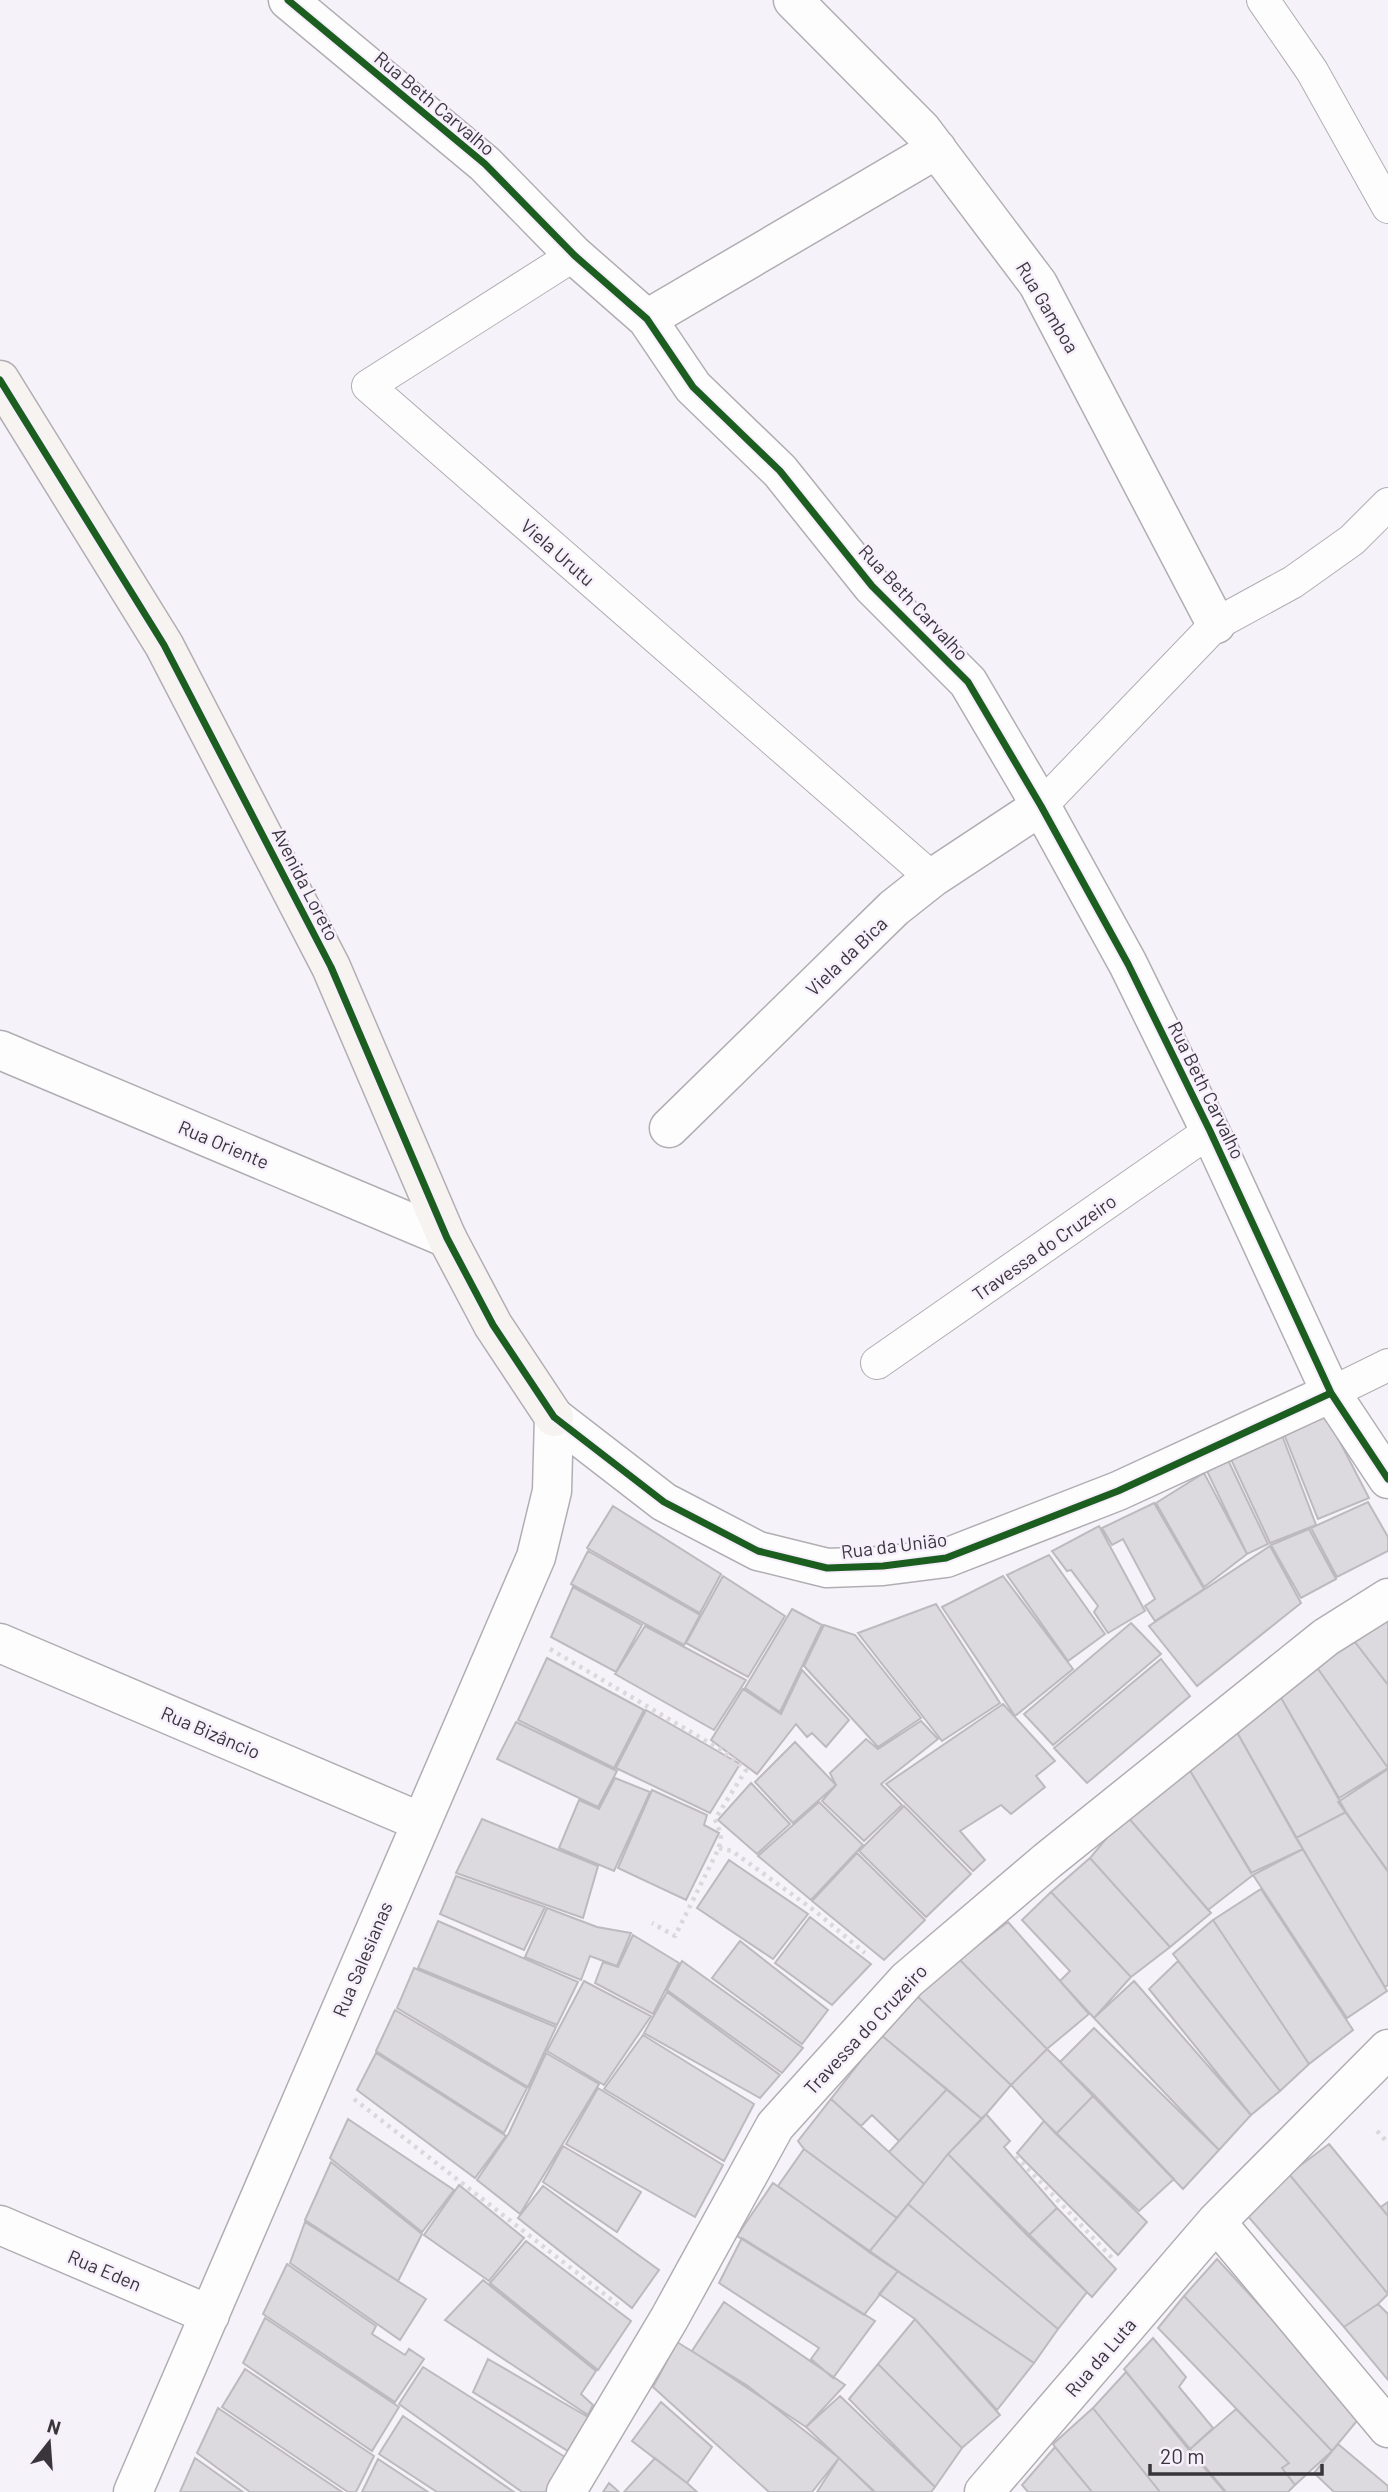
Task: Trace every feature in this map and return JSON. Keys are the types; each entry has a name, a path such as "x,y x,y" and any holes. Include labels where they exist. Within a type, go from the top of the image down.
{"street":[{"name":"Rua Gamboa","path":"793,0 922,130 1038,284 1216,624"},
{"name":"Rua Beth Carvalho","path":"307,6 485,164 573,255 647,319 693,387 780,471 872,586 968,682 1041,806 1128,964 1210,1131 1331,1393 1388,1479"},
{"path":"647,319 937,149"},
{"name":"Avenida Loreto","path":"0,380 164,645 331,967 447,1238 493,1325 554,1417"},
{"name":"Viela da Bica","path":"669,1128 894,908 932,878 1041,806"},
{"name":"Rua Oriente","path":"0,1050 447,1238"},
{"name":"Rua da União","path":"554,1417 664,1502 758,1551 827,1568 883,1566 946,1558 1118,1491 1331,1393"},
{"name":"Rua Salesianas","path":"133,2492 536,1557 552,1491 554,1417"},
{"name":"Travessa do Cruzeiro","path":"566,2492 658,2336 775,2126 906,1980 1047,1861 1325,1637 1388,1598"},
{"name":"Rua Bizâncio","path":"0,1643 421,1822"},
{"name":"Rua da Luta","path":"984,2492 1216,2222 1388,2049"},
{"path":"1216,2222 1388,2428"},
{"name":"Rua Eden","path":"0,2225 209,2315"}],"lane":[{"path":"1263,0 1311,71 1388,207"},
{"name":"Viela Urutu","path":"573,255 368,386 932,878"},
{"path":"1041,806 1216,624 1293,582 1352,540 1388,504"},
{"name":"Travessa do Cruzeiro","path":"877,1363 1210,1131"},
{"path":"1331,1393 1388,1365"}],"path":[{"path":"507,1623 742,1765 746,1770 715,1819 721,1835 719,1847 675,1936 652,1923"},
{"path":"719,1847 733,1851 815,1911 874,1961"},
{"path":"315,2068 658,2336"},
{"path":"1016,2156 1114,2259"}],"building":[{"path":"1327,1417 1369,1498 1318,1519 1282,1429"},
{"path":"1280,1430 1316,1525 1270,1543 1229,1455"},
{"path":"1227,1458 1268,1544 1247,1554 1207,1471"},
{"path":"1204,1473 1247,1554 1204,1587 1156,1503"},
{"path":"1368,1502 1388,1537 1388,1551 1337,1577 1311,1528"},
{"path":"1154,1503 1204,1589 1155,1621 1145,1606 1155,1599 1123,1539 1112,1545 1102,1528"},
{"path":"613,1506 721,1574 700,1613 587,1548"},
{"path":"1099,1526 1145,1611 1108,1633 1094,1612 1098,1606 1071,1570 1067,1571 1052,1551"},
{"path":"1309,1529 1336,1579 1301,1598 1271,1545"},
{"path":"1270,1546 1301,1603 1197,1686 1149,1626"},
{"path":"588,1551 700,1615 684,1645 571,1584"},
{"path":"1049,1555 1105,1634 1068,1661 1007,1575"},
{"path":"723,1576 785,1616 748,1677 686,1643"},
{"path":"1003,1576 1073,1669 1015,1716 942,1607"},
{"path":"573,1587 642,1625 616,1672 551,1637"},
{"path":"936,1604 1000,1703 942,1741 858,1633"},
{"path":"792,1609 822,1625 780,1712 745,1688"},
{"path":"1388,1620 1388,1685 1355,1642"},
{"path":"1131,1623 1161,1654 1053,1745 1024,1714"},
{"path":"824,1625 855,1635 921,1718 878,1747 804,1666"},
{"path":"645,1626 746,1680 714,1730 615,1674"},
{"path":"1355,1642 1388,1685 1388,1768 1316,1666"},
{"path":"547,1658 644,1710 614,1768 518,1720"},
{"path":"1161,1659 1190,1696 1087,1783 1054,1748"},
{"path":"1316,1666 1388,1768 1339,1798 1280,1696"},
{"path":"802,1670 849,1720 826,1747 812,1733 807,1737 796,1724 757,1774 711,1740 743,1689 781,1714"},
{"path":"1280,1696 1346,1812 1296,1838 1233,1725"},
{"path":"1003,1704 1055,1761 1036,1776 1045,1787 1011,1814 1001,1805 960,1831 985,1860 973,1871 886,1784"},
{"path":"646,1710 740,1764 710,1813 616,1768"},
{"path":"921,1721 938,1739 881,1784 902,1805 864,1841 822,1801 836,1785 830,1773 866,1739 878,1749"},
{"path":"516,1722 617,1771 598,1807 497,1759"},
{"path":"1233,1725 1303,1849 1251,1873 1186,1764"},
{"path":"795,1742 836,1785 793,1823 755,1782"},
{"path":"1186,1764 1253,1875 1208,1910 1126,1815"},
{"path":"1388,1769 1388,1871 1338,1802"},
{"path":"615,1778 650,1792 614,1871 559,1848 579,1800 599,1809"},
{"path":"751,1783 790,1824 757,1854 718,1820"},
{"path":"652,1790 707,1815 704,1825 719,1833 686,1900 618,1868"},
{"path":"819,1802 863,1845 811,1900 758,1856"},
{"path":"904,1806 971,1874 926,1917 859,1851"},
{"path":"1346,1812 1388,1872 1388,1985 1385,1987 1296,1838"},
{"path":"1126,1815 1211,1913 1170,1947 1090,1858"},
{"path":"482,1819 598,1866 583,1918 456,1873"},
{"path":"1303,1849 1387,1991 1347,2018 1253,1875"},
{"path":"857,1853 925,1920 884,1960 812,1901"},
{"path":"1090,1858 1170,1947 1131,1977 1051,1892"},
{"path":"729,1860 808,1914 773,1959 697,1908"},
{"path":"456,1876 545,1907 524,1950 440,1914"},
{"path":"1261,1889 1353,2030 1309,2064 1213,1920"},
{"path":"1051,1892 1131,1977 1094,2018 1060,1981 1070,1971 1022,1920"},
{"path":"547,1908 597,1927 631,1933 617,1966 590,1956 581,1980 525,1957"},
{"path":"810,1917 871,1964 832,2005 775,1963"},
{"path":"1213,1920 1309,2064 1280,2091 1173,1954"},
{"path":"438,1921 578,1982 557,2025 418,1968"},
{"path":"1008,1922 1089,2014 1047,2049 959,1959"},
{"path":"633,1935 679,1963 653,2014 595,1983 603,1962 618,1967"},
{"path":"740,1941 828,2010 802,2044 712,1978"},
{"path":"959,1959 1047,2049 1011,2085 916,1995"},
{"path":"682,1961 803,2048 782,2073 667,1990"},
{"path":"1178,1961 1280,2091 1251,2115 1149,1989"},
{"path":"414,1968 556,2027 528,2087 397,2008"},
{"path":"584,1981 651,2016 604,2085 547,2051"},
{"path":"1134,1981 1251,2115 1219,2150 1094,2018"},
{"path":"667,1992 780,2075 760,2098 644,2033"},
{"path":"916,1995 1011,2085 982,2119 881,2035"},
{"path":"395,2010 527,2088 504,2133 376,2051"},
{"path":"1094,2028 1219,2150 1183,2189 1060,2062"},
{"path":"643,2035 754,2104 724,2161 604,2089"},
{"path":"881,2035 947,2089 899,2141 872,2115 861,2126 831,2099"},
{"path":"1047,2049 1094,2095 1056,2134 1011,2085"},
{"path":"376,2053 506,2136 475,2178 357,2090"},
{"path":"546,2053 599,2084 520,2214 477,2180 509,2133"},
{"path":"598,2088 723,2165 695,2217 566,2144"},
{"path":"947,2089 982,2119 924,2184 889,2152"},
{"path":"1094,2095 1174,2179 1139,2211 1056,2134"},
{"path":"831,2099 924,2184 897,2218 804,2149 798,2141"},
{"path":"986,2114 1010,2141 1004,2147 1057,2208 1028,2236 948,2154"},
{"path":"348,2119 454,2190 422,2232 330,2158"},
{"path":"1044,2121 1147,2222 1118,2255 1017,2153"},
{"path":"1329,2144 1388,2216 1388,2294 1289,2174"},
{"path":"563,2146 641,2192 617,2232 543,2182"},
{"path":"804,2149 897,2218 869,2252 778,2186"},
{"path":"948,2154 1087,2292 1058,2329 908,2204"},
{"path":"331,2162 422,2234 398,2281 305,2220"},
{"path":"1289,2174 1388,2294 1344,2327 1246,2214"},
{"path":"773,2183 898,2271 864,2315 737,2236"},
{"path":"459,2185 524,2238 489,2281 424,2235"},
{"path":"543,2186 659,2270 632,2308 518,2218"},
{"path":"1388,2202 1388,2216 1381,2207"},
{"path":"908,2204 1058,2329 1034,2363 869,2252"},
{"path":"1057,2208 1116,2269 1092,2297 1028,2236"},
{"path":"305,2222 426,2299 400,2340 290,2263"},
{"path":"742,2238 875,2321 833,2378 811,2359 819,2348 719,2283"},
{"path":"526,2241 631,2321 598,2370 490,2283"},
{"path":"1217,2259 1361,2416 1332,2451 1184,2296"},
{"path":"287,2264 376,2326 372,2334 405,2355 409,2349 424,2359 395,2402 263,2314"},
{"path":"898,2271 1034,2363 997,2410 915,2319 879,2294"},
{"path":"483,2280 596,2371 581,2394 593,2405 588,2415 445,2320"},
{"path":"1184,2296 1332,2451 1295,2485 1282,2468 1289,2463 1158,2328"},
{"path":"724,2302 845,2385 806,2427 692,2351"},
{"path":"1378,2304 1388,2314 1388,2380 1344,2327"},
{"path":"265,2318 399,2407 372,2451 243,2363"},
{"path":"915,2319 1000,2415 962,2448 878,2364"},
{"path":"1153,2338 1186,2377 1179,2387 1213,2428 1189,2450 1124,2369"},
{"path":"677,2342 748,2386 839,2458 812,2492 769,2492 653,2387"},
{"path":"488,2359 588,2417 568,2451 473,2392"},
{"path":"878,2364 962,2448 935,2487 849,2399"},
{"path":"423,2367 565,2457 546,2492 522,2492 399,2404"},
{"path":"245,2369 374,2456 356,2492 348,2492 222,2407"},
{"path":"1126,2372 1226,2492 1160,2492 1093,2408"},
{"path":"840,2396 935,2487 931,2492 875,2492 806,2427"},
{"path":"661,2402 712,2447 687,2483 632,2441"},
{"path":"218,2408 342,2492 250,2492 197,2453"},
{"path":"1093,2408 1160,2492 1092,2492 1055,2447 1053,2444"},
{"path":"1236,2409 1289,2463 1282,2468 1295,2485 1288,2492 1225,2492 1189,2450"},
{"path":"403,2416 514,2492 437,2492 379,2454"},
{"path":"1338,2444 1388,2486 1388,2492 1334,2492 1314,2473"},
{"path":"1055,2447 1092,2492 1028,2492 1022,2485"},
{"path":"195,2458 243,2492 180,2492"},
{"path":"655,2458 687,2483 697,2492 624,2492"},
{"path":"839,2458 874,2492 817,2492"},
{"path":"378,2459 428,2492 362,2492"},
{"path":"609,2483 619,2492 603,2492"}],"cycle path":[{"path":"288,0 485,164 574,255 647,319 693,387 780,471 872,586 968,682 1041,806 1128,964 1210,1131 1331,1393 1388,1479"},
{"path":"0,380 164,645 331,967 447,1238 493,1325 554,1417 664,1502 758,1551 827,1568 883,1566 946,1558 1118,1491 1331,1393"}]}
